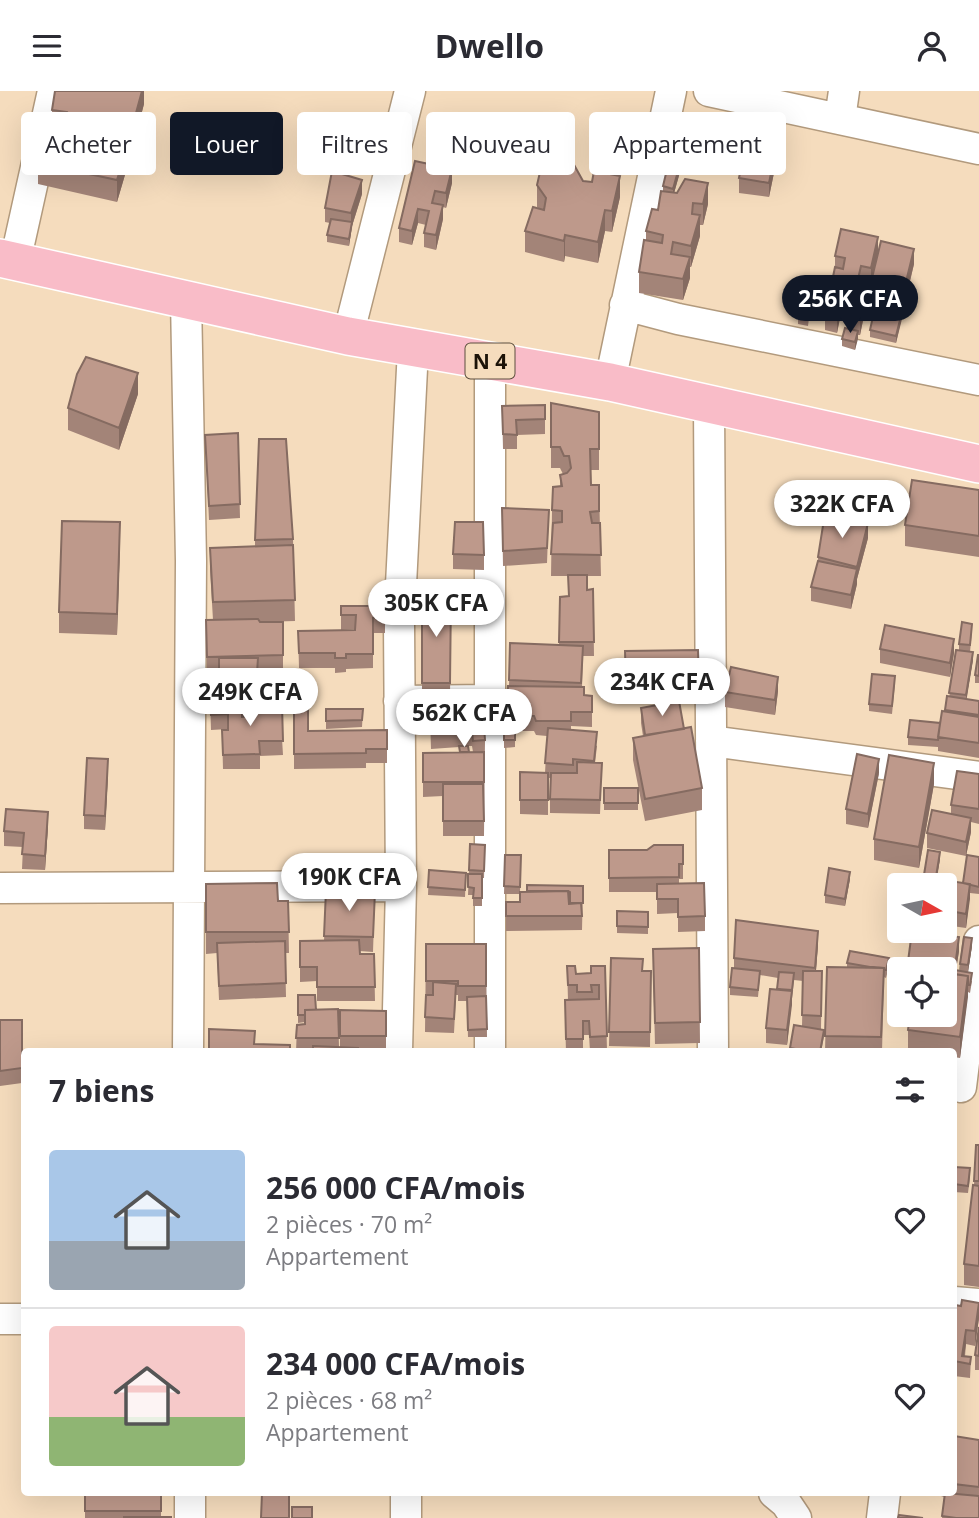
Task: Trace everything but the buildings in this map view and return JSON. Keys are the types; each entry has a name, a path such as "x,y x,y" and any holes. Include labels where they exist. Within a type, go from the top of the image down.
{"main road":[{"name":"N 4","path":"8,260 348,336 610,382 979,464"}],"street":[{"path":"8,260 53,91"},
{"path":"348,336 410,91"},
{"path":"610,382 671,91"},
{"path":"709,91 842,105 979,149"},
{"path":"186,299 191,561 188,1048"},
{"path":"625,305 678,319 979,380"},
{"path":"397,1048 401,886 399,624 413,349"},
{"path":"490,361 490,1048"},
{"path":"709,404 713,1048"},
{"path":"399,701 490,699"},
{"path":"711,741 979,777"},
{"path":"0,888 401,886"},
{"path":"965,1087 979,941"},
{"path":"957,1302 979,1304"},
{"path":"0,1319 21,1319"},
{"path":"190,1496 190,1518"},
{"path":"406,1496 406,1518"},
{"path":"778,1496 796,1518"},
{"path":"882,1518 885,1496"}]}
